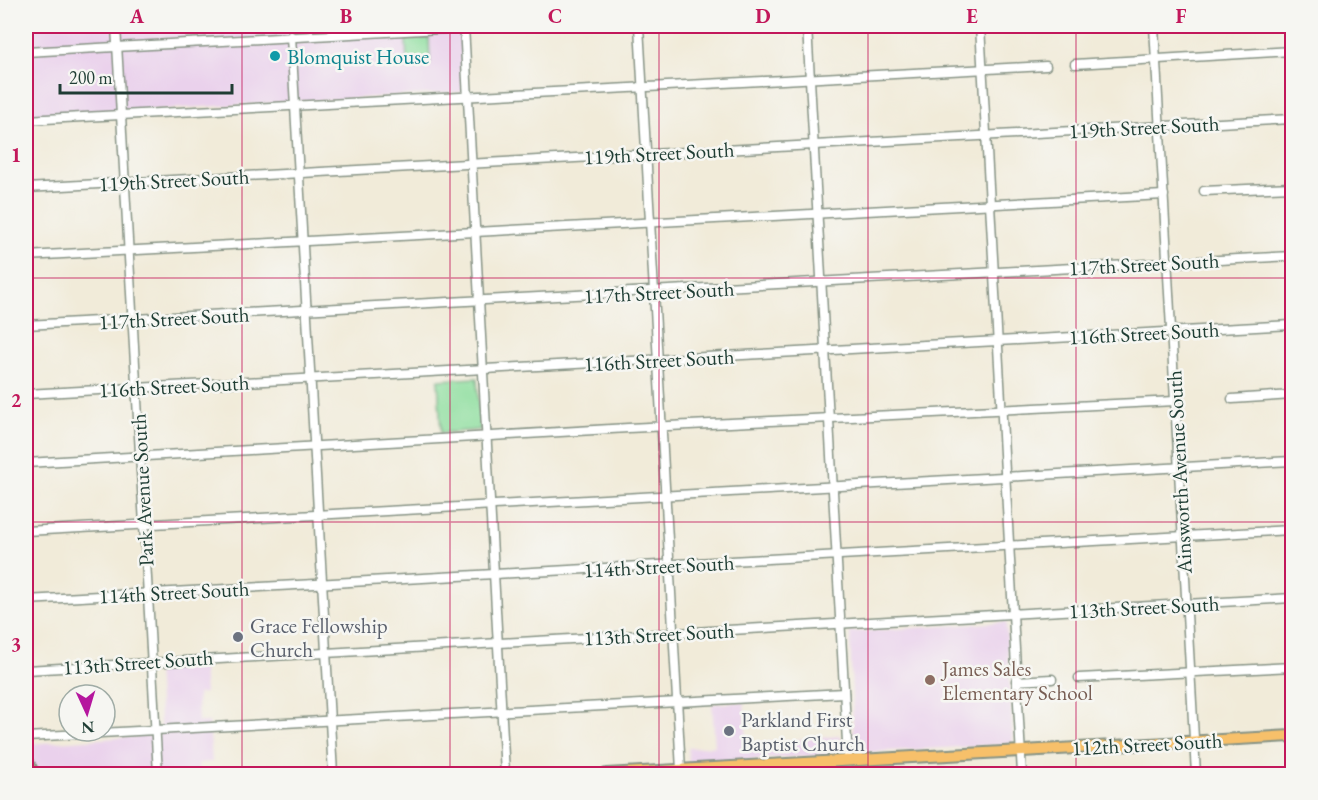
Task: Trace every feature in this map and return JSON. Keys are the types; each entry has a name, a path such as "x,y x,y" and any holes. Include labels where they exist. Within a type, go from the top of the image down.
{"main road":[{"name":"112th Street South","path":"606,774 681,770 802,769 848,760 1293,736"},
{"path":"26,759 34,774"}],"street":[{"name":"Park Avenue South","path":"116,26 158,774"},
{"path":"464,26 505,774"},
{"path":"26,52 495,26"},
{"path":"639,26 681,770"},
{"path":"807,26 848,760"},
{"path":"980,26 1022,774"},
{"name":"Ainsworth Avenue South","path":"1154,26 1196,774"},
{"path":"291,36 333,774"},
{"path":"1075,64 1293,51"},
{"path":"26,120 810,76 1046,66"},
{"name":"119th Street South","path":"26,188 1293,119"},
{"path":"1204,191 1293,187"},
{"path":"26,256 1164,195"},
{"name":"117th Street South","path":"26,325 1293,256"},
{"name":"116th Street South","path":"26,394 1293,325"},
{"path":"1232,399 1293,395"},
{"path":"26,463 1175,401"},
{"path":"26,531 1293,462"},
{"name":"114th Street South","path":"26,600 1293,530"},
{"name":"113th Street South","path":"26,669 1293,598"},
{"path":"1079,678 1293,667"},
{"path":"1016,681 1052,679"},
{"path":"26,737 844,693"}],"shaded area":[{"path":"26,26 495,26 464,27 465,92 26,117"},
{"name":"James Sales Elementary School","path":"1006,622 1013,744 854,753 850,632"},
{"path":"203,665 205,693 197,694 198,722 209,722 212,762 198,763 199,774 26,774 26,744 117,743 117,738 161,735 157,668"},
{"path":"744,702 747,744 840,736 841,754 689,764 688,748 715,746 712,704"}],"green space":[{"path":"429,38 430,64 407,65 406,39"},
{"path":"477,378 480,430 441,433 438,380"}],"place":[{"name":"Blomquist House","path":"275,56"},
{"name":"Grace Fellowship Church","path":"238,637"},
{"name":"James Sales Elementary School","path":"930,680"},
{"name":"Parkland First Baptist Church","path":"729,731"}]}
